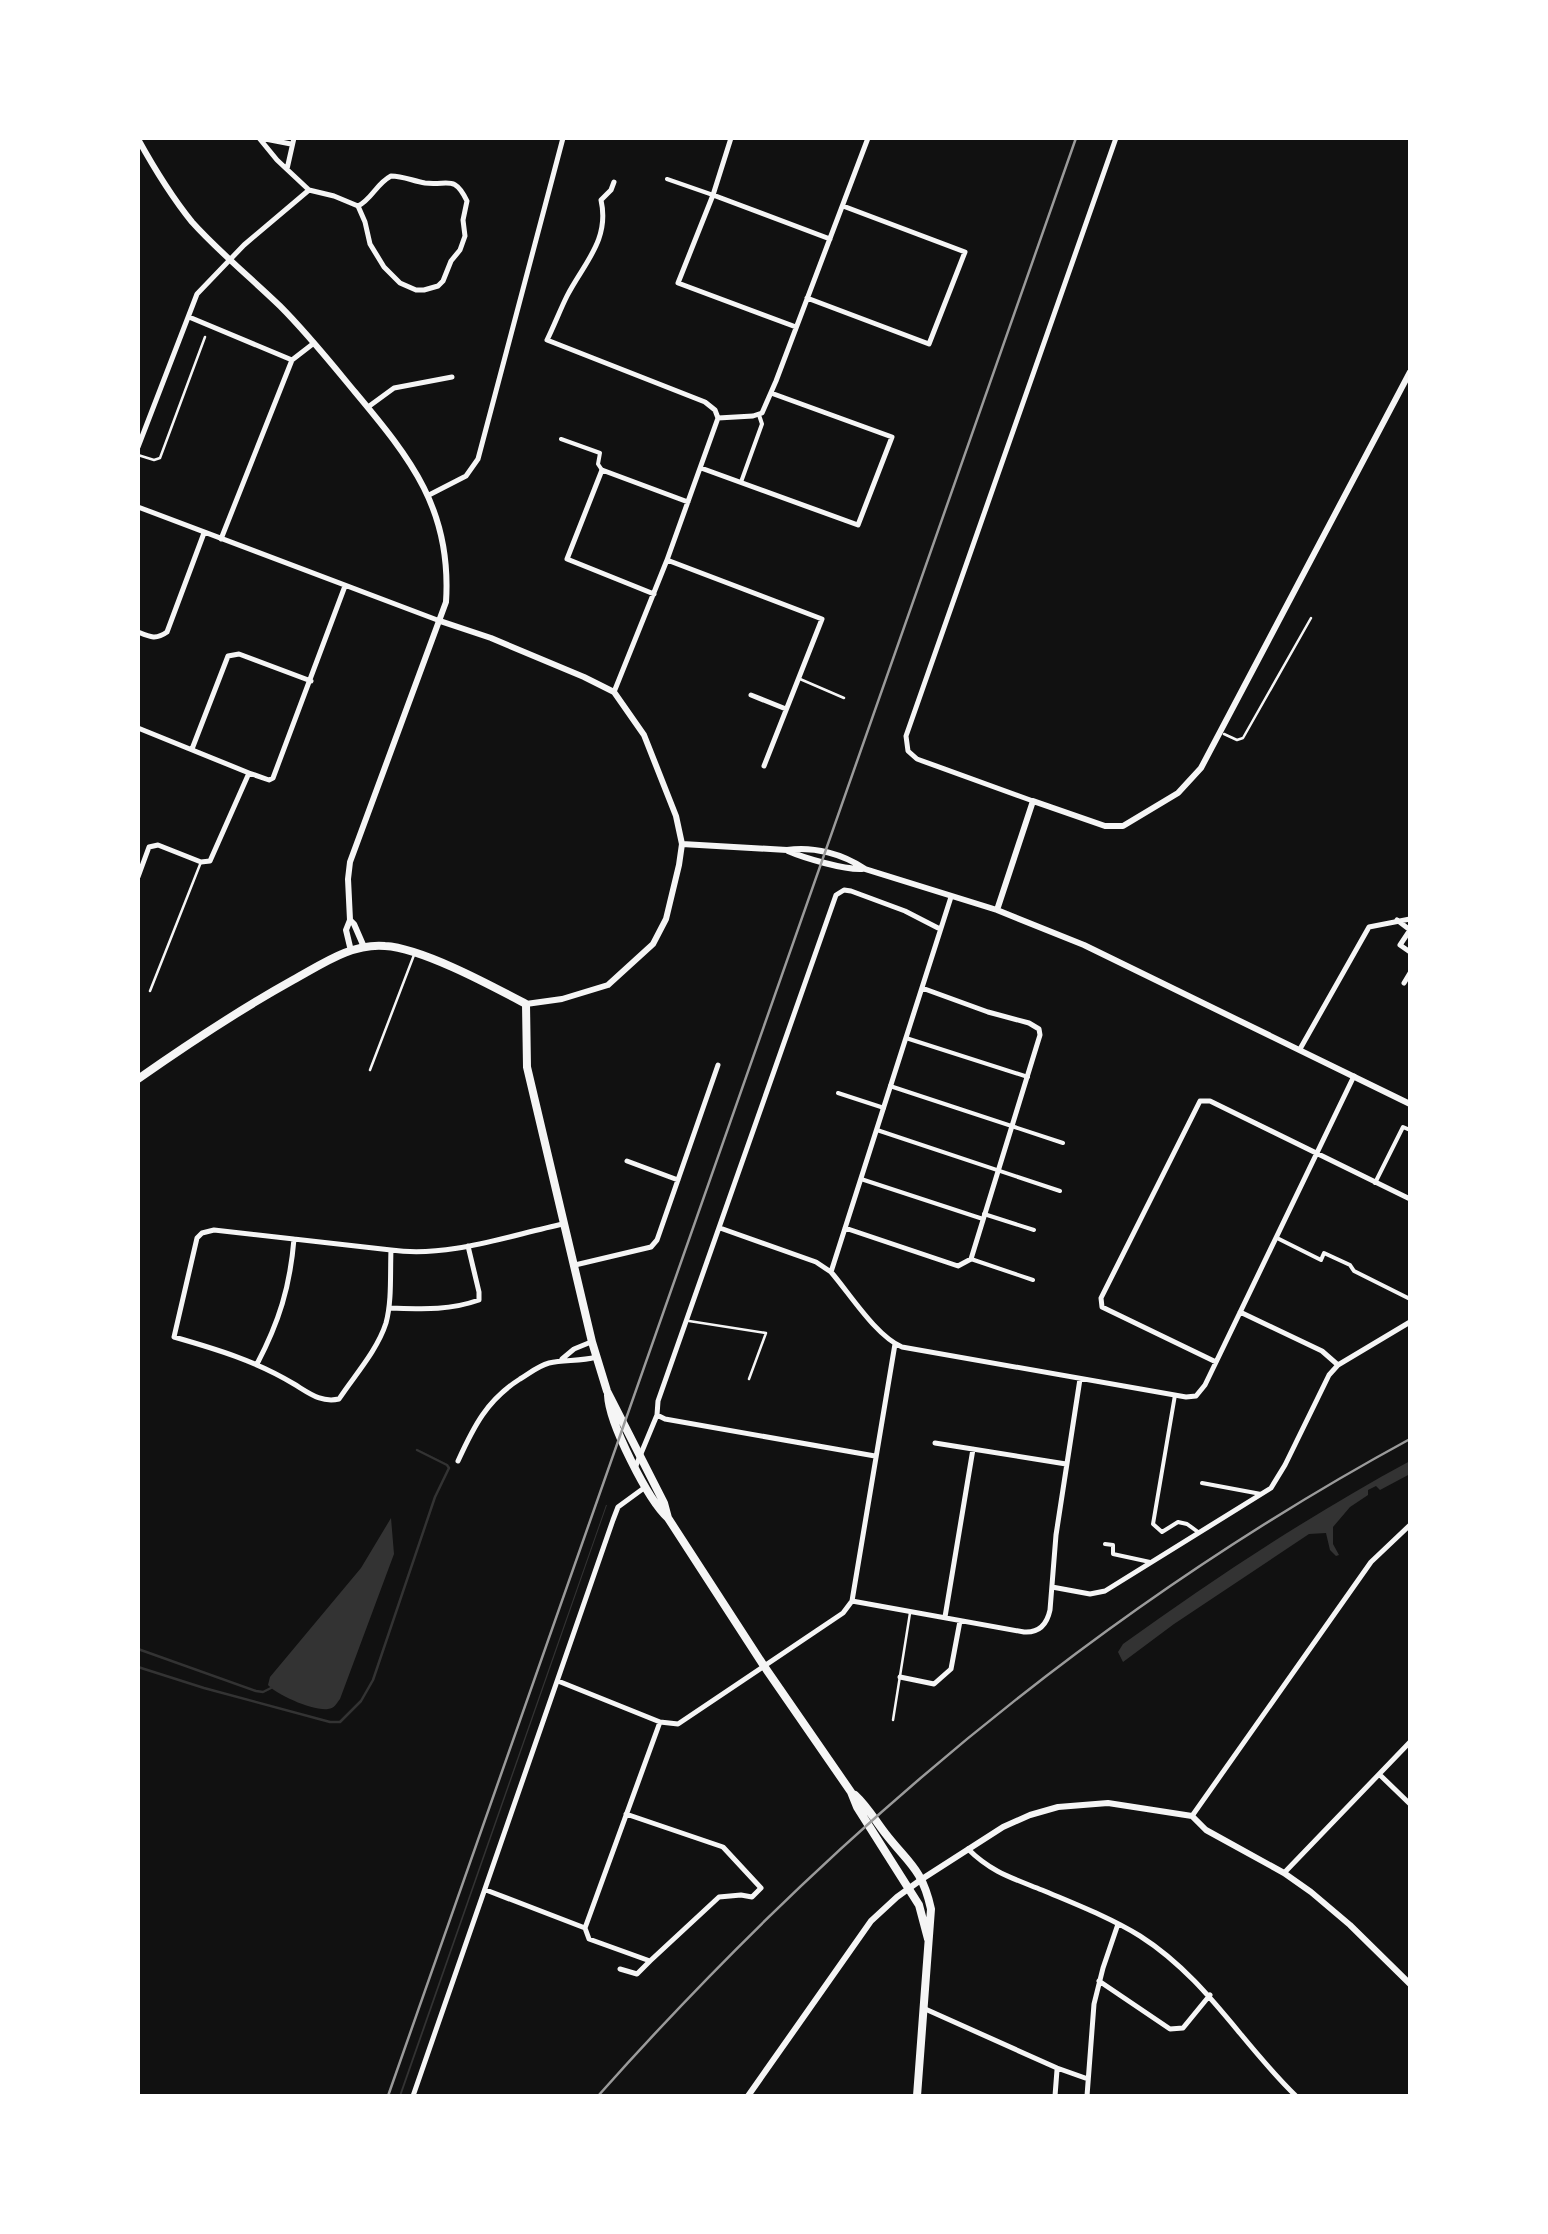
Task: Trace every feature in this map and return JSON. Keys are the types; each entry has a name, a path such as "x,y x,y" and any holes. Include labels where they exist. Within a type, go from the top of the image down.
{"main road":[{"path":"138,1079 238,1011 351,950 386,946 415,954 526,1004 527,1067 572,1265 607,1391 638,1464 664,1504 668,1518 851,1792 910,1888 928,1939"},
{"path":"851,1792 910,1860 927,1890 931,1909 917,2096"}],"street":[{"path":"260,138 293,141 287,170"},
{"path":"260,138 309,190 358,206 375,254 400,283 416,290 443,282 465,236 467,201 456,185 391,176 358,206"},
{"path":"428,494 466,476 478,459 563,138"},
{"path":"731,138 678,283 796,328"},
{"path":"741,483 762,424 759,415 771,393 868,138"},
{"path":"1116,138 906,736 908,751 917,760 1105,826 1123,826 1178,793 1201,768 1410,372"},
{"path":"138,140 194,223 314,343 406,456 428,494 438,522 446,565 446,602 356,842 348,879 350,920 346,930 351,950"},
{"path":"667,178 830,239"},
{"path":"614,182 612,190 601,200 604,223 597,248 566,297 547,340 704,402 715,410 718,418 614,692"},
{"path":"138,447 203,286 309,190"},
{"path":"807,298 929,344 965,252 843,206"},
{"path":"188,317 292,360"},
{"path":"221,539 292,360 314,343"},
{"path":"368,408 394,388 452,377"},
{"path":"701,468 858,525 892,436 771,393"},
{"path":"718,418 759,415"},
{"path":"562,439 600,453 598,464 602,470 688,502"},
{"path":"602,470 566,559 654,594"},
{"path":"138,507 492,638 614,692 644,735 676,816 682,844 666,919 653,944 608,986 562,1000 526,1004"},
{"path":"138,632 152,638 167,632 204,532"},
{"path":"667,560 822,619 764,766"},
{"path":"138,728 273,778 345,586"},
{"path":"192,750 228,656 239,654 311,681"},
{"path":"751,695 786,709"},
{"path":"138,876 152,845 201,862 210,860 249,772"},
{"path":"997,910 1034,802"},
{"path":"682,844 787,850 801,857 826,857 852,870 865,869 997,910 1084,945 1410,1104"},
{"path":"638,1464 836,895 844,890 940,928"},
{"path":"832,1272 951,897"},
{"path":"1300,1049 1369,927 1410,919"},
{"path":"350,920 364,948"},
{"path":"1397,920 1410,930 1400,945 1410,952"},
{"path":"1404,983 1410,973"},
{"path":"845,1228 958,1266 971,1259 1028,1077 1039,1029 922,988"},
{"path":"906,1038 1028,1077"},
{"path":"572,1265 651,1246 657,1240 718,1065"},
{"path":"720,1228 816,1262 832,1272 895,1344 1196,1396 1354,1076"},
{"path":"890,1086 1064,1143"},
{"path":"838,1093 884,1108"},
{"path":"1216,1362 1102,1307 1101,1298 1200,1101 1210,1101 1410,1200"},
{"path":"1375,1183 1403,1127 1410,1130"},
{"path":"876,1130 1060,1190"},
{"path":"627,1160 678,1180"},
{"path":"861,1179 1034,1230"},
{"path":"391,1250 385,1326 338,1400 320,1400 257,1364 174,1337 197,1238 202,1233 214,1230 429,1252 563,1224"},
{"path":"1277,1238 1321,1260 1324,1253 1410,1299"},
{"path":"257,1364 275,1330 284,1301 294,1240"},
{"path":"389,1308 436,1310 478,1300 480,1292 468,1246"},
{"path":"971,1259 1033,1280"},
{"path":"1240,1312 1322,1350 1338,1365"},
{"path":"1052,1587 1097,1594 1271,1488 1328,1375 1410,1322"},
{"path":"560,1360 592,1342"},
{"path":"558,1681 660,1722 678,1724 843,1613 852,1601 895,1344"},
{"path":"458,1461 487,1406 508,1386 542,1365 596,1357"},
{"path":"852,1601 1036,1632 1049,1618 1056,1535 1080,1378"},
{"path":"1175,1395 1154,1524 1162,1532 1178,1522 1198,1532"},
{"path":"658,1415 874,1456"},
{"path":"935,1443 1066,1464"},
{"path":"944,1617 973,1449"},
{"path":"1202,1483 1261,1494"},
{"path":"413,2096 613,1520 618,1508 649,1485"},
{"path":"1192,1816 1364,1572 1410,1526"},
{"path":"1105,1544 1113,1546 1113,1554 1150,1562"},
{"path":"900,1678 934,1684 952,1669 960,1621"},
{"path":"650,1961 589,1940 585,1928 660,1722"},
{"path":"1284,1873 1410,1742"},
{"path":"1379,1774 1410,1804"},
{"path":"748,2096 872,1921 922,1879 1002,1827 1058,1807 1108,1804 1192,1816 1206,1830 1284,1873 1310,1892 1410,1984"},
{"path":"620,1968 637,1974 719,1897 752,1897 761,1888 723,1847 626,1814"},
{"path":"968,1849 989,1869 1097,1912 1172,1958 1210,1995 1296,2096"},
{"path":"486,1890 585,1928"},
{"path":"1087,2096 1094,2004 1118,1924"},
{"path":"1100,1981 1170,2029 1183,2028 1210,1995"},
{"path":"923,2008 1088,2079"},
{"path":"1055,2096 1058,2068"}],"lane":[{"path":"138,455 160,458 205,337"},
{"path":"1220,732 1242,738 1310,618"},
{"path":"798,679 844,698"},
{"path":"150,991 201,862"},
{"path":"370,1070 415,954"},
{"path":"688,1321 766,1333 749,1379"},
{"path":"893,1720 910,1612"}],"shaded area":[{"path":"1410,1461 1410,1474 1380,1490 1376,1486 1368,1490 1368,1495 1350,1507 1333,1527 1333,1544 1339,1555 1330,1550 1326,1533 1309,1534 1123,1662 1118,1652 1123,1644 1158,1619 1300,1525"},
{"path":"606,1505 401,2096 399,2096"},
{"path":"391,1518 394,1554 340,1699 332,1708 314,1708 273,1689 268,1685 270,1677 361,1568"}],"waterway":[{"path":"138,1667 340,1722 361,1701 373,1680 435,1497 449,1468 417,1450"},
{"path":"138,1649 256,1691 271,1688"}],"railway":[{"path":"388,2096 1076,138"},
{"path":"598,2096 780,1906 975,1732 1186,1576 1296,1505 1410,1439"}]}
